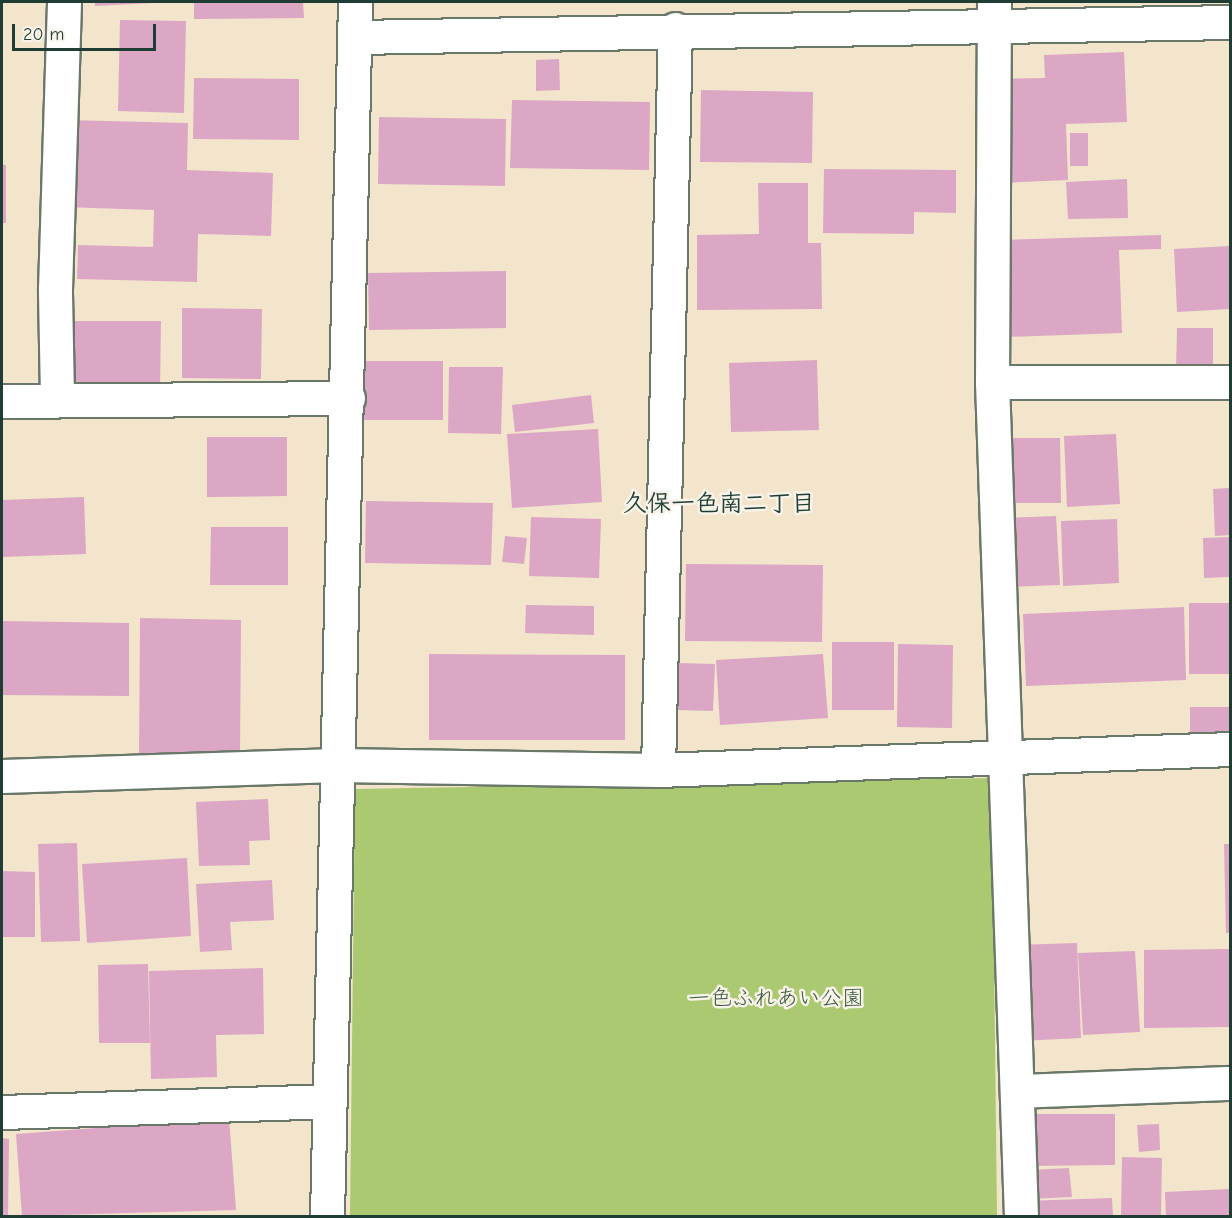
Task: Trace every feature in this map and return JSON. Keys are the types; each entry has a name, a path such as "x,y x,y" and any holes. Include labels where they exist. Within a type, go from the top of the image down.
{"street":[{"path":"57,397 55,289 64,2"},
{"path":"327,1216 356,2"},
{"path":"355,37 675,29 994,14 1230,22"},
{"path":"994,14 992,382 1021,1216"},
{"path":"658,770 675,29"},
{"path":"992,382 1230,382"},
{"path":"2,401 57,397 348,398"},
{"path":"2,776 336,765 658,770 1006,753 1230,749"},
{"path":"1018,1091 1230,1083"},
{"path":"2,1112 328,1101"}],"green space":[{"name":"一色ふれあい公園","path":"992,778 997,1216 350,1216 355,789"}],"building":[{"path":"95,2 153,2 153,3 95,6"},
{"path":"194,2 303,2 304,18 194,19"},
{"path":"120,20 186,21 184,113 118,111"},
{"path":"1124,52 1127,122 1066,124 1068,180 1002,183 997,79 1045,78 1044,55"},
{"path":"559,59 560,90 536,91 536,60"},
{"path":"194,78 299,79 299,140 193,139"},
{"path":"701,90 813,92 812,163 700,162"},
{"path":"512,100 650,102 649,170 510,168"},
{"path":"379,117 506,119 505,186 378,184"},
{"path":"65,120 188,123 187,170 273,173 271,236 198,234 197,282 77,279 78,245 153,247 154,210 62,207"},
{"path":"1070,133 1088,133 1088,166 1070,166"},
{"path":"2,165 6,165 6,223 2,223"},
{"path":"824,169 956,170 956,213 914,212 914,234 823,233"},
{"path":"1127,179 1128,218 1068,219 1066,182"},
{"path":"758,183 808,183 808,243 821,243 822,309 697,310 697,235 759,234"},
{"path":"1161,235 1161,249 1119,250 1122,333 1006,337 1003,240"},
{"path":"1230,246 1230,309 1177,312 1174,249"},
{"path":"506,271 506,328 369,330 368,273"},
{"path":"182,308 262,309 261,379 182,378"},
{"path":"74,321 161,321 160,390 73,389"},
{"path":"1177,328 1213,328 1213,372 1176,372"},
{"path":"817,360 819,430 731,432 729,363"},
{"path":"365,361 443,361 443,420 364,420"},
{"path":"449,367 503,367 501,434 448,433"},
{"path":"591,395 594,423 515,432 512,405"},
{"path":"598,429 602,502 512,508 507,434"},
{"path":"1116,434 1120,504 1067,507 1064,436"},
{"path":"207,437 287,437 287,496 207,497"},
{"path":"1003,438 1060,438 1061,503 1004,503"},
{"path":"1230,488 1230,535 1215,536 1213,489"},
{"path":"84,497 86,554 2,557 2,500"},
{"path":"366,501 493,503 491,565 365,563"},
{"path":"1056,516 1060,585 1009,587 1006,518"},
{"path":"531,517 601,519 599,578 529,576"},
{"path":"1117,519 1119,583 1063,586 1061,521"},
{"path":"211,527 288,527 288,585 210,585"},
{"path":"505,536 527,538 524,564 502,562"},
{"path":"1230,537 1230,577 1204,578 1203,538"},
{"path":"686,564 823,565 822,642 685,641"},
{"path":"1189,603 1230,603 1230,674 1189,674"},
{"path":"526,605 594,606 594,635 525,633"},
{"path":"1184,607 1186,680 1026,686 1023,614"},
{"path":"140,618 241,620 240,758 139,757"},
{"path":"2,621 129,623 129,696 2,695"},
{"path":"832,642 894,642 894,710 832,710"},
{"path":"898,644 953,645 952,728 897,727"},
{"path":"429,654 625,655 625,740 429,740"},
{"path":"823,654 828,718 720,725 716,660"},
{"path":"678,663 715,664 713,711 677,710"},
{"path":"1190,707 1230,707 1230,740 1190,740"},
{"path":"268,799 270,840 249,841 250,865 199,866 196,802"},
{"path":"77,843 80,941 41,942 38,844"},
{"path":"1224,844 1230,844 1230,933 1226,933"},
{"path":"187,858 191,936 87,943 82,864"},
{"path":"2,871 35,872 35,937 2,937"},
{"path":"272,880 274,920 230,922 232,950 200,952 196,884"},
{"path":"1077,943 1081,1038 1020,1041 1016,945"},
{"path":"1230,949 1230,1027 1144,1028 1144,950"},
{"path":"1135,951 1140,1032 1083,1035 1078,953"},
{"path":"148,964 150,1043 99,1043 98,965"},
{"path":"263,968 264,1034 216,1035 217,1077 151,1079 149,971"},
{"path":"1030,1114 1115,1114 1115,1165 1030,1166"},
{"path":"229,1118 236,1210 22,1216 16,1134"},
{"path":"1159,1124 1160,1150 1139,1152 1137,1125"},
{"path":"2,1138 9,1139 8,1216 2,1216"},
{"path":"1122,1157 1162,1158 1161,1216 1121,1216"},
{"path":"1069,1168 1072,1197 1030,1199 1029,1170"},
{"path":"1230,1189 1230,1216 1166,1216 1165,1192"},
{"path":"1112,1198 1113,1216 1024,1216 1023,1201"}],"district":[{"name":"久保一色南二丁目","path":"719,504"}]}
